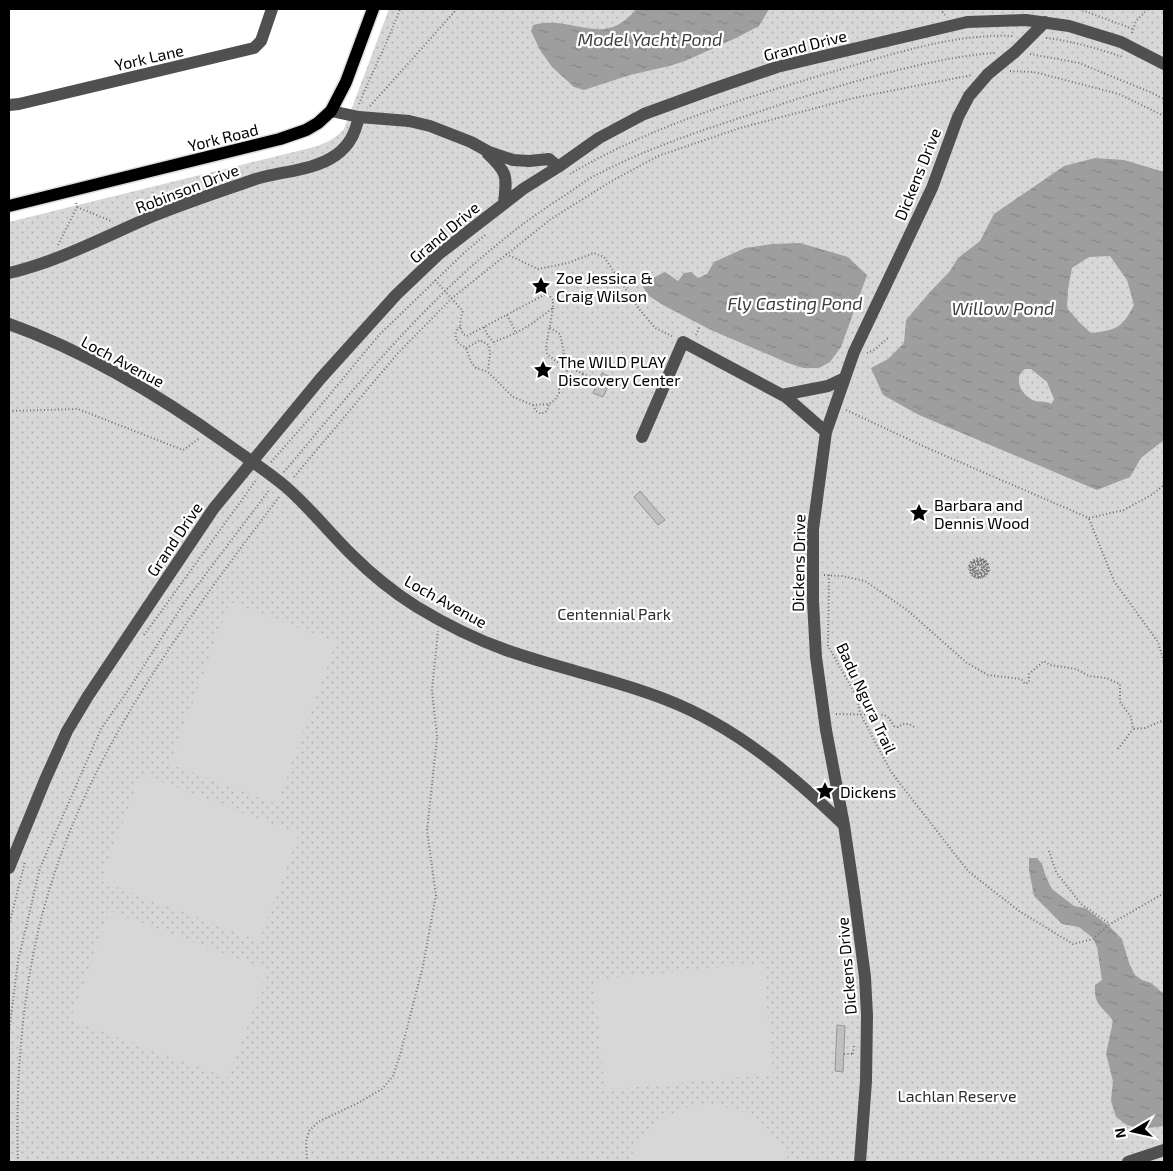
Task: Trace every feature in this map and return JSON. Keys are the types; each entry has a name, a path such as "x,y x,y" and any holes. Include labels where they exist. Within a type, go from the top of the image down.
{"main road":[{"name":"York Road","path":"9,206 280,139 306,130 318,123 331,111 346,82 374,9"}],"street":[{"name":"York Lane","path":"9,104 19,104 254,48 261,41 272,9"},
{"name":"Grand Drive","path":"9,868 67,731 88,696 214,508 321,378 396,295 439,254 504,203 562,172 599,138 644,114 777,67 967,22 1026,20 1069,26 1127,45 1164,64"},
{"name":"Dickens Drive","path":"860,1162 866,1081 868,1015 860,936 844,825 823,714 815,634 812,548 814,510 826,432 853,357 932,188 958,117 969,96 988,74 1015,52 1045,22"},
{"path":"331,111 359,117 409,121 430,126 471,142 489,152 513,160 549,159 562,172"},
{"name":"Robinson Drive","path":"9,273 78,250 154,216 252,180 313,166 336,156 355,134 359,117"},
{"path":"471,142 488,154 504,170 506,182 504,203"},
{"name":"Loch Avenue","path":"9,324 32,332 108,369 183,412 282,484 374,576 395,592 439,619 459,630 506,650 627,685 668,700 706,718 738,736 769,759 802,785 844,825"},
{"path":"642,437 683,342 782,395 826,432"},
{"path":"782,395 828,386 845,378"},
{"path":"1128,1162 1164,1150"}],"path":[{"path":"359,117 357,108 390,37 400,9"},
{"path":"359,117 457,9"},
{"path":"1079,9 1133,29"},
{"path":"1127,45 1136,21 1148,9"},
{"path":"562,172 699,114 916,48 969,38 1030,37 1092,47 1130,60"},
{"path":"9,1032 18,961 40,868 101,729 130,689 184,603 282,484 365,377 445,291 491,249 534,215 598,174 670,141 818,91 911,67 959,57 1015,52 1079,63 1164,99"},
{"path":"1009,71 1034,72 1119,94 1164,116"},
{"path":"18,1162 16,1121 21,1043 33,955 54,876 71,828 103,758 175,639 282,484 321,444 398,353 452,298 551,219 610,182 658,156 740,128 854,98 966,75 988,74"},
{"path":"51,259 77,206 127,228"},
{"path":"140,642 264,470 379,335 435,280 491,230"},
{"path":"506,254 538,269 568,263 594,253 604,257 640,310 655,328 683,342"},
{"path":"435,280 463,311 460,327 463,334 467,336 544,294 548,294 551,297 553,308 546,346 547,354 557,362 595,379 598,384"},
{"path":"484,328 487,336 495,344 534,323 553,308"},
{"path":"507,315 516,333"},
{"path":"460,327 456,330 456,339 458,344 466,348 471,362 476,368 488,372 513,396 533,405 549,404 555,400 560,384 567,373 560,334 549,327"},
{"path":"466,348 487,336"},
{"path":"853,357 874,350 888,338"},
{"path":"480,340 489,345 488,372"},
{"path":"559,388 566,388 577,383 583,374"},
{"path":"533,405 536,411 541,414 547,411 549,404"},
{"path":"836,405 1089,518 1124,510 1153,494 1164,485"},
{"path":"9,411 78,409 183,450 210,432"},
{"path":"1089,518 1114,582 1158,642 1164,662"},
{"path":"969,565 972,566 976,561 981,561 975,562 973,566 976,567 980,565 983,569 980,564 976,566 980,563 974,565 978,562 984,564 985,570 983,565 981,563 984,568 980,573 978,573 983,569 979,571 975,568 978,572 974,568 975,572 979,574 982,573 985,570 983,573 978,574 979,575 983,574 986,570 985,566 982,561 985,564 987,570 985,563 981,560 979,560 976,561 971,564 976,560 981,560 979,559 973,561 970,564 970,563 974,560 980,558 984,559 988,562 989,571 987,562 982,559 986,563 988,568 986,573 981,577 977,577 984,575 987,571 983,574 978,576 974,574 971,567 972,572 974,574 977,576 975,576 971,572 970,566 970,572 972,575 978,578 985,576 989,571 986,575 981,578 978,578 973,577 969,570 969,566 973,566 973,570 977,574 973,570 973,567 979,568"},
{"name":"Badu Ngura Trail","path":"1133,728 1131,717 1120,702 1120,684 1106,678 1089,676 1076,669 1050,665 1044,661 1029,674 1029,682 1026,684 1022,679 988,675 967,663 907,610 865,581 828,575 828,646 858,697 860,713 890,772 968,871 1019,911 1073,944 1093,939 1110,924 1164,893"},
{"path":"307,1162 306,1142 308,1131 318,1122 382,1089 393,1076 423,966 436,894 427,832 437,737 432,690 439,619"},
{"path":"823,714 878,714 888,717 894,726 898,727 903,724 909,724 916,728"},
{"path":"1118,749 1133,728 1145,728 1164,720"},
{"path":"1049,852 1056,872 1081,904 1110,924"},
{"path":"9,925 26,861"}],"green space":[{"name":"Centennial Park","path":"389,9 1164,9 1164,1162 9,1162 9,222 306,149 331,140 344,129"},
{"path":"544,297 551,299 552,306 549,309 528,305"},
{"path":"230,602 336,642 277,804 170,764"},
{"path":"141,774 299,834 259,941 101,881"},
{"path":"110,911 268,970 228,1078 70,1020"},
{"path":"763,963 773,1074 605,1090 594,980"},
{"path":"713,1105 741,1111 764,1125 781,1146 789,1162 628,1162 640,1139 660,1120 686,1108"}],"water":[{"name":"Model Yacht Pond","path":"636,9 769,9 759,26 685,61 630,75 584,90 574,87 552,67 540,50 531,31 533,25 548,23 600,29 612,27 624,21"},
{"name":"Willow Pond","path":"1095,158 1124,160 1164,172 1164,440 1141,458 1130,477 1097,490 919,415 883,395 871,368 888,359 904,343 906,320 950,271 958,258 980,241 994,214 1064,166","holes":["1110,256 1127,280 1134,305 1126,319 1118,326 1107,331 1091,333 1067,308 1072,268 1089,257","1025,369 1031,369 1047,382 1054,399 1052,404 1035,401 1026,396 1019,382 1019,377"]},
{"name":"Fly Casting Pond","path":"800,243 848,257 867,275 841,347 830,362 819,368 803,368 788,363 711,330 649,296 641,284 665,272 678,281 684,273 691,272 698,278 707,274 714,262 745,248 772,244"},
{"path":"1029,858 1037,858 1042,864 1052,889 1074,906 1085,908 1108,925 1122,939 1129,963 1135,975 1151,983 1164,994 1164,1126 1141,1129 1127,1125 1116,1117 1111,1101 1113,1081 1106,1054 1113,1021 1097,1002 1096,998 1095,985 1102,980 1097,947 1093,938 1079,927 1062,924 1034,896 1029,870"}],"building":[{"path":"602,373 612,378 603,397 593,393"},
{"path":"640,491 665,520 658,525 634,497"},
{"path":"837,1025 845,1026 843,1072 835,1071"}],"place":[{"name":"Zoe Jessica & Craig Wilson","path":"541,286"},
{"name":"The WILD PLAY Discovery Center","path":"543,370"},
{"name":"Barbara and Dennis Wood","path":"919,513"},
{"name":"Dickens","path":"825,791"}],"park label":[{"name":"Lachlan Reserve","path":"957,1095"}]}
